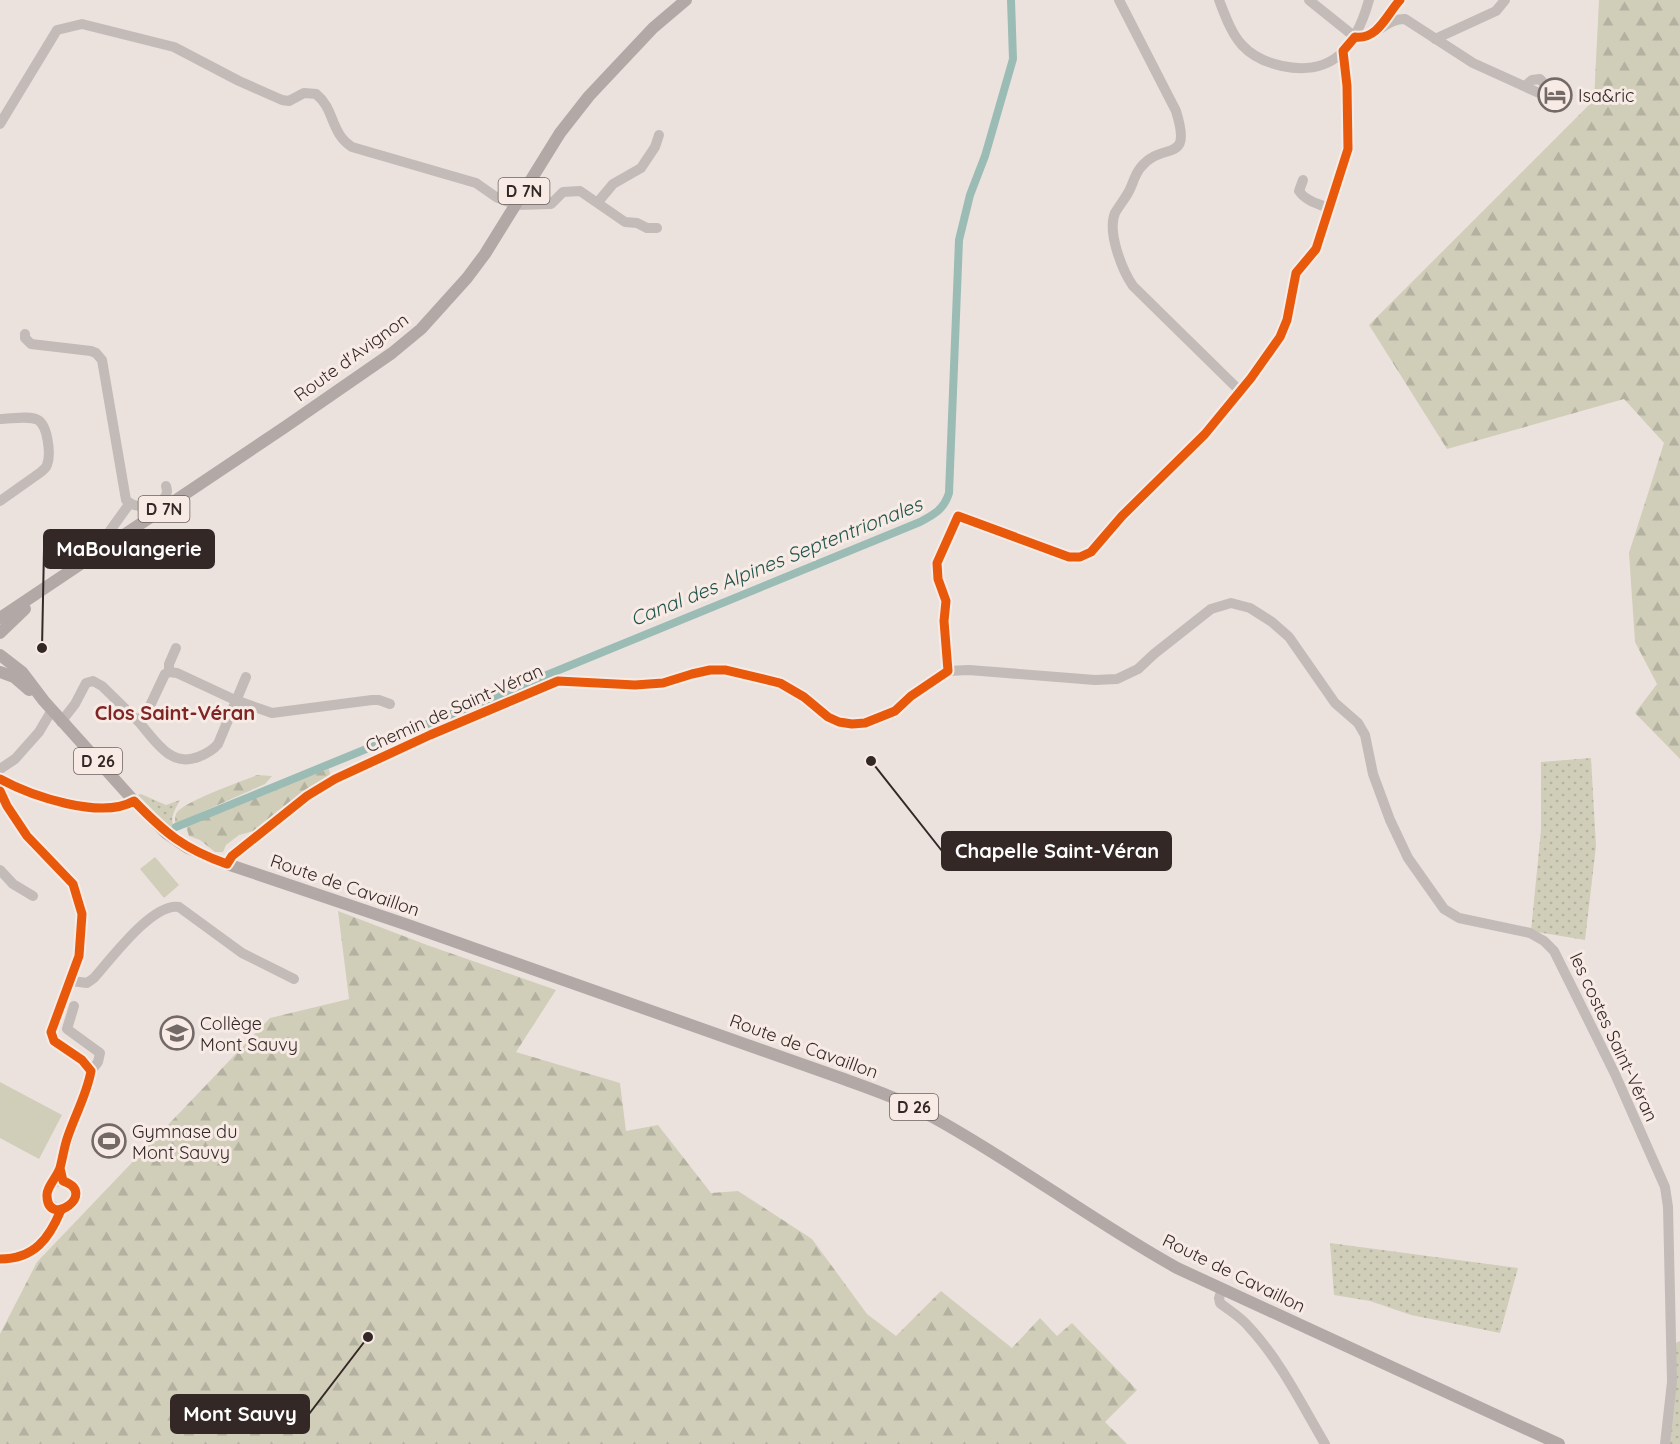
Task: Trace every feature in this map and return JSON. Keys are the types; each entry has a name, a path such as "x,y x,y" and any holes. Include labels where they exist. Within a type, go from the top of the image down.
{"main road":[{"name":"Route d'Avignon","path":"0,618 105,548 160,506 392,353 421,329 467,278 560,134 589,96 637,44 686,0"},
{"name":"Route d'Avignon","path":"0,633 7,624 70,570"},
{"name":"Route de Cavaillon","path":"0,655 22,672 48,706 134,801 178,842 202,855 459,943 906,1103 955,1130 1153,1255 1559,1444"},
{"name":"Route de Cavaillon","path":"0,672 14,677 48,706"}],"street":[{"path":"1119,0 1176,111 1182,130 1182,140 1177,148 1159,155 1141,167 1115,213 1112,221 1121,264 1132,286 1240,391"},
{"path":"1219,0 1239,43 1246,50 1271,63 1308,70 1324,66 1343,51 1355,37 1363,21 1369,0"},
{"path":"1309,0 1355,37 1368,36 1395,21 1405,20 1473,63 1525,86"},
{"path":"1377,31 1400,0"},
{"path":"1435,39 1496,10 1505,0"},
{"path":"0,124 57,30 82,24 174,47 239,81 282,100 290,101 304,93 316,94 327,108 338,136 352,147 476,183 496,197 516,205 551,204 563,192 580,191 626,222 647,228 657,228"},
{"path":"958,516 1069,557 1080,557 1091,552 1122,516 1205,434 1280,337 1287,320 1296,273 1316,249 1349,143 1343,51"},
{"path":"598,202 613,184 641,168 655,147 659,135"},
{"path":"1303,180 1299,191 1301,194 1330,208"},
{"path":"25,334 25,338 31,344 91,351 100,356 124,493 130,503 135,506 160,506 168,492 166,486"},
{"path":"0,419 34,419 41,423 47,432 48,464 41,472 0,501"},
{"path":"105,548 105,539 130,503"},
{"name":"les costes Saint-Véran","path":"948,670 1095,680 1117,679 1138,669 1211,609 1231,603 1250,608 1272,622 1289,637 1335,703 1358,723 1365,735 1373,774 1390,820 1408,858 1444,909 1459,918 1530,933 1544,941 1554,951 1615,1074 1665,1187 1668,1207 1672,1382 1665,1444"},
{"path":"169,672 169,664 176,648"},
{"name":"Chemin de Saint-Véran","path":"227,864 232,856 307,796 335,779 430,735 558,681 635,685 663,683 710,670 726,670 780,683 804,697 828,717 852,724 865,723 895,711 911,696 948,670"},
{"path":"138,721 148,710 165,674 169,672 177,673 235,700 272,713 372,700 390,704"},
{"path":"62,722 86,683 93,681 99,683 138,721 171,757 182,761 189,760 211,751 218,744 246,677"},
{"path":"0,769 15,759 39,732 48,706"},
{"path":"0,779 46,798 76,807 112,807 134,801"},
{"path":"0,791 27,836 73,884 82,914 80,956 72,981 74,1003 67,1029 100,1053 98,1062 91,1071 68,1137 58,1182"},
{"path":"0,870 13,884 33,896"},
{"path":"72,981 87,983 94,978 144,922 166,907 174,906 179,907 242,953 294,979"},
{"path":"74,1003 53,1026 52,1038 82,1060 91,1071"},
{"path":"58,1182 67,1183 74,1189 75,1199 70,1207 61,1210 52,1207 47,1199 47,1190 58,1182"},
{"path":"0,1259 15,1259 43,1244 61,1210"},
{"path":"1222,1289 1220,1303 1248,1325 1261,1340 1294,1390 1325,1444"}],"green space":[{"path":"1599,0 1680,0 1680,759 1635,713 1657,684 1635,642 1629,553 1664,443 1624,399 1447,449 1369,325 1594,100"},
{"path":"1591,758 1596,846 1585,940 1531,931 1541,830 1541,762"},
{"path":"329,769 330,774 322,783 254,831 239,835 226,845 223,852 215,852 200,840 189,836 186,826"},
{"path":"257,775 272,776 265,784 175,824 176,814 180,809 213,792"},
{"path":"141,794 166,805 180,800 172,818 179,836 138,795"},
{"path":"155,857 179,885 164,898 140,869"},
{"path":"338,911 556,990 516,1052 620,1083 626,1131 658,1125 711,1193 738,1191 812,1239 867,1314 896,1336 941,1291 1012,1348 1040,1318 1057,1336 1072,1323 1137,1390 1105,1422 1127,1444 0,1444 0,1334 37,1262 270,1018 349,999"},
{"path":"0,1082 62,1115 39,1159 0,1138"},
{"path":"1330,1243 1518,1268 1500,1333 1411,1315 1370,1301 1334,1295"},
{"path":"1680,1341 1680,1444 1670,1444 1674,1344"}],"waterway":[{"name":"Canal des Alpines Septentrionales","path":"176,827 920,522 938,510 949,493 959,240 970,195 985,156 1013,59 1011,0"}],"cycle path":[{"path":"0,779 13,786 66,804 104,808 134,801 176,839 227,864 232,856 307,796 335,779 430,735 558,681 635,685 663,683 710,670 726,670 780,683 804,697 828,717 839,722 865,723 895,711 911,696 948,671 944,621 946,601 938,579 937,563 958,516 1069,557 1080,557 1091,552 1122,516 1205,434 1251,378 1280,337 1287,320 1296,273 1316,249 1348,149 1347,86 1343,51 1355,37 1363,37 1376,30 1400,0"},
{"path":"0,791 27,836 73,884 82,914 79,956 51,1032 54,1041 82,1060 91,1071 67,1140 60,1168 47,1193 49,1205 55,1209 62,1209 69,1205 76,1193 73,1186 63,1181 60,1168"},
{"path":"0,1259 22,1255 39,1245 51,1230 61,1210"}],"place":[{"name":"Isa&ric","path":"1555,95"},
{"name":"MaBoulangerie","path":"42,648"},
{"name":"Chapelle Saint-Véran","path":"871,761"},
{"name":"Collège Mont Sauvy","path":"177,1033"},
{"name":"Gymnase du Mont Sauvy","path":"109,1141"},
{"name":"Mont Sauvy","path":"368,1337"}],"district":[{"name":"Clos Saint-Véran","path":"175,712"}]}
